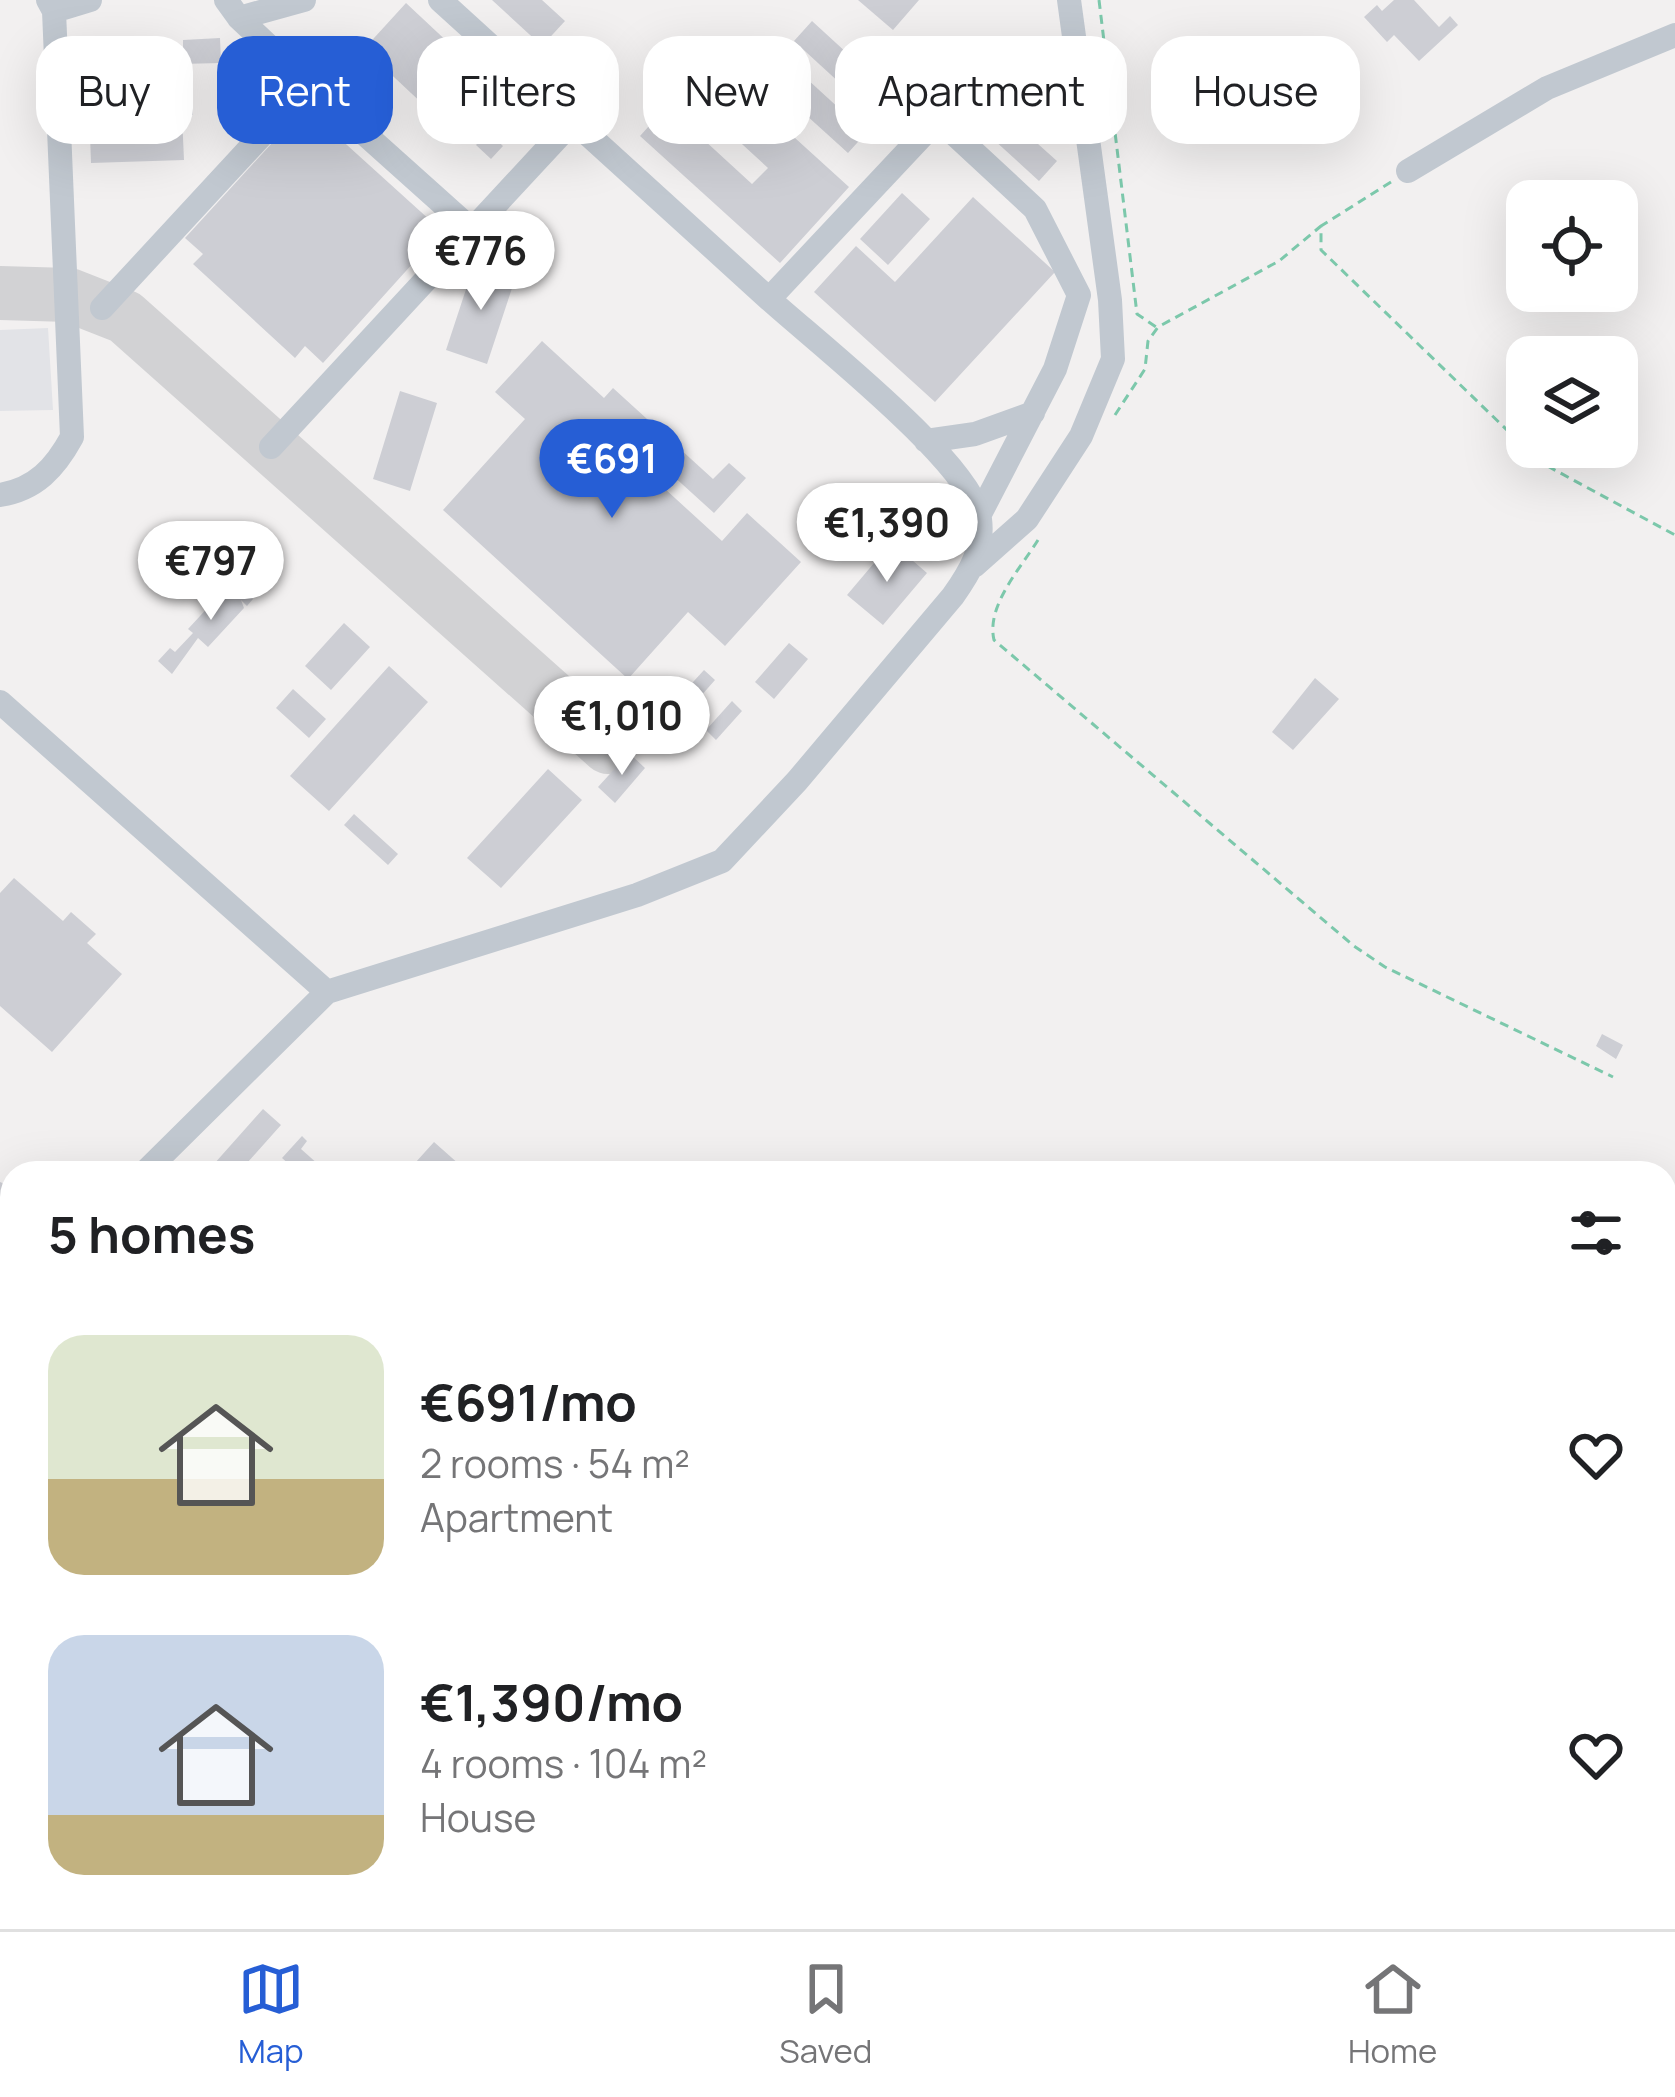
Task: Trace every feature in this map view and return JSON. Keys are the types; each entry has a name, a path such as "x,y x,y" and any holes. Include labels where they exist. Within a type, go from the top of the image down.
{"street":[{"path":"0,495 17,492 54,470 72,437 51,5 89,0"},
{"path":"232,9 304,0"},
{"path":"440,0 480,36"},
{"path":"156,1161 327,992 637,895 722,861 797,781 974,566 1028,519 1082,436 1113,358 1110,300 1069,0"},
{"path":"232,9 260,36"},
{"path":"1408,171 1547,88 1675,35"},
{"path":"769,299 938,119 1035,209 1078,295 1055,369 980,514 974,566"},
{"path":"102,308 254,144"},
{"path":"376,144 472,230"},
{"path":"271,447 552,144"},
{"path":"598,144 926,441 967,485 980,514"},
{"path":"926,441 975,434 1033,413"},
{"path":"0,702 327,992"}],"path":[{"path":"1099,0 1137,314 1158,327"},
{"path":"1111,422 1145,369 1148,341 1158,327 1279,261 1321,226 1408,171"},
{"path":"1321,226 1321,250 1540,462 1675,535"},
{"path":"1042,534 995,609 990,625 994,640 1354,946 1385,967 1613,1078"}],"shaded area":[{"path":"48,328 53,410 0,411 0,330"}],"building":[{"path":"492,0 542,0 565,21 551,36 531,36"},
{"path":"858,0 919,0 893,30"},
{"path":"1394,0 1414,0 1439,27 1450,16 1458,25 1419,61 1394,35 1387,42 1364,17 1377,5 1382,11"},
{"path":"406,3 441,36 417,36 417,99 393,76 393,36 376,36"},
{"path":"812,21 835,42 835,79 811,57 811,36 798,36"},
{"path":"217,38 217,63 193,64 193,39"},
{"path":"811,83 835,105 835,141 811,119"},
{"path":"90,144 183,144 184,160 91,163"},
{"path":"271,144 346,144 442,231 323,363 305,346 295,358 193,264 203,254 185,238"},
{"path":"501,144 503,146 491,159 476,145"},
{"path":"649,144 708,144 752,184 768,168 742,144 802,144 849,187 780,263"},
{"path":"998,144 1038,144 1057,161 1039,181"},
{"path":"902,193 930,219 888,265 860,239"},
{"path":"973,197 1055,272 935,402 814,292 856,246 895,282"},
{"path":"475,262 516,276 487,364 446,350"},
{"path":"542,341 604,398 613,388 713,479 729,463 746,478 714,513 628,435 618,446 722,541 747,513 801,562 725,646 688,612 628,679 443,510 525,419 495,392"},
{"path":"400,391 437,403 410,491 373,479"},
{"path":"898,548 927,573 883,625 847,595 880,556 887,562"},
{"path":"236,577 253,599 247,606 241,600 244,608 208,647 198,638 172,674 158,661 193,633 188,629"},
{"path":"344,623 370,647 331,690 305,666"},
{"path":"789,643 808,659 774,699 755,682"},
{"path":"389,666 428,702 329,811 290,776"},
{"path":"704,670 715,680 654,749 642,738"},
{"path":"1315,678 1339,699 1293,750 1272,732"},
{"path":"293,689 326,719 309,738 276,708"},
{"path":"732,701 742,711 716,740 706,730"},
{"path":"629,753 645,768 615,803 598,787"},
{"path":"548,769 582,800 501,888 467,858"},
{"path":"354,814 398,854 388,865 344,825"},
{"path":"14,878 63,921 71,912 96,934 87,943 122,974 52,1052 0,1006 0,893"},
{"path":"1602,1034 1623,1045 1616,1059 1596,1046"},
{"path":"263,1109 281,1125 249,1161 217,1161"},
{"path":"302,1136 307,1141 301,1149 314,1161 285,1161 282,1158"},
{"path":"434,1142 455,1161 417,1161"}],"taxiway":[{"path":"0,293 69,295 125,317 608,747"}]}
